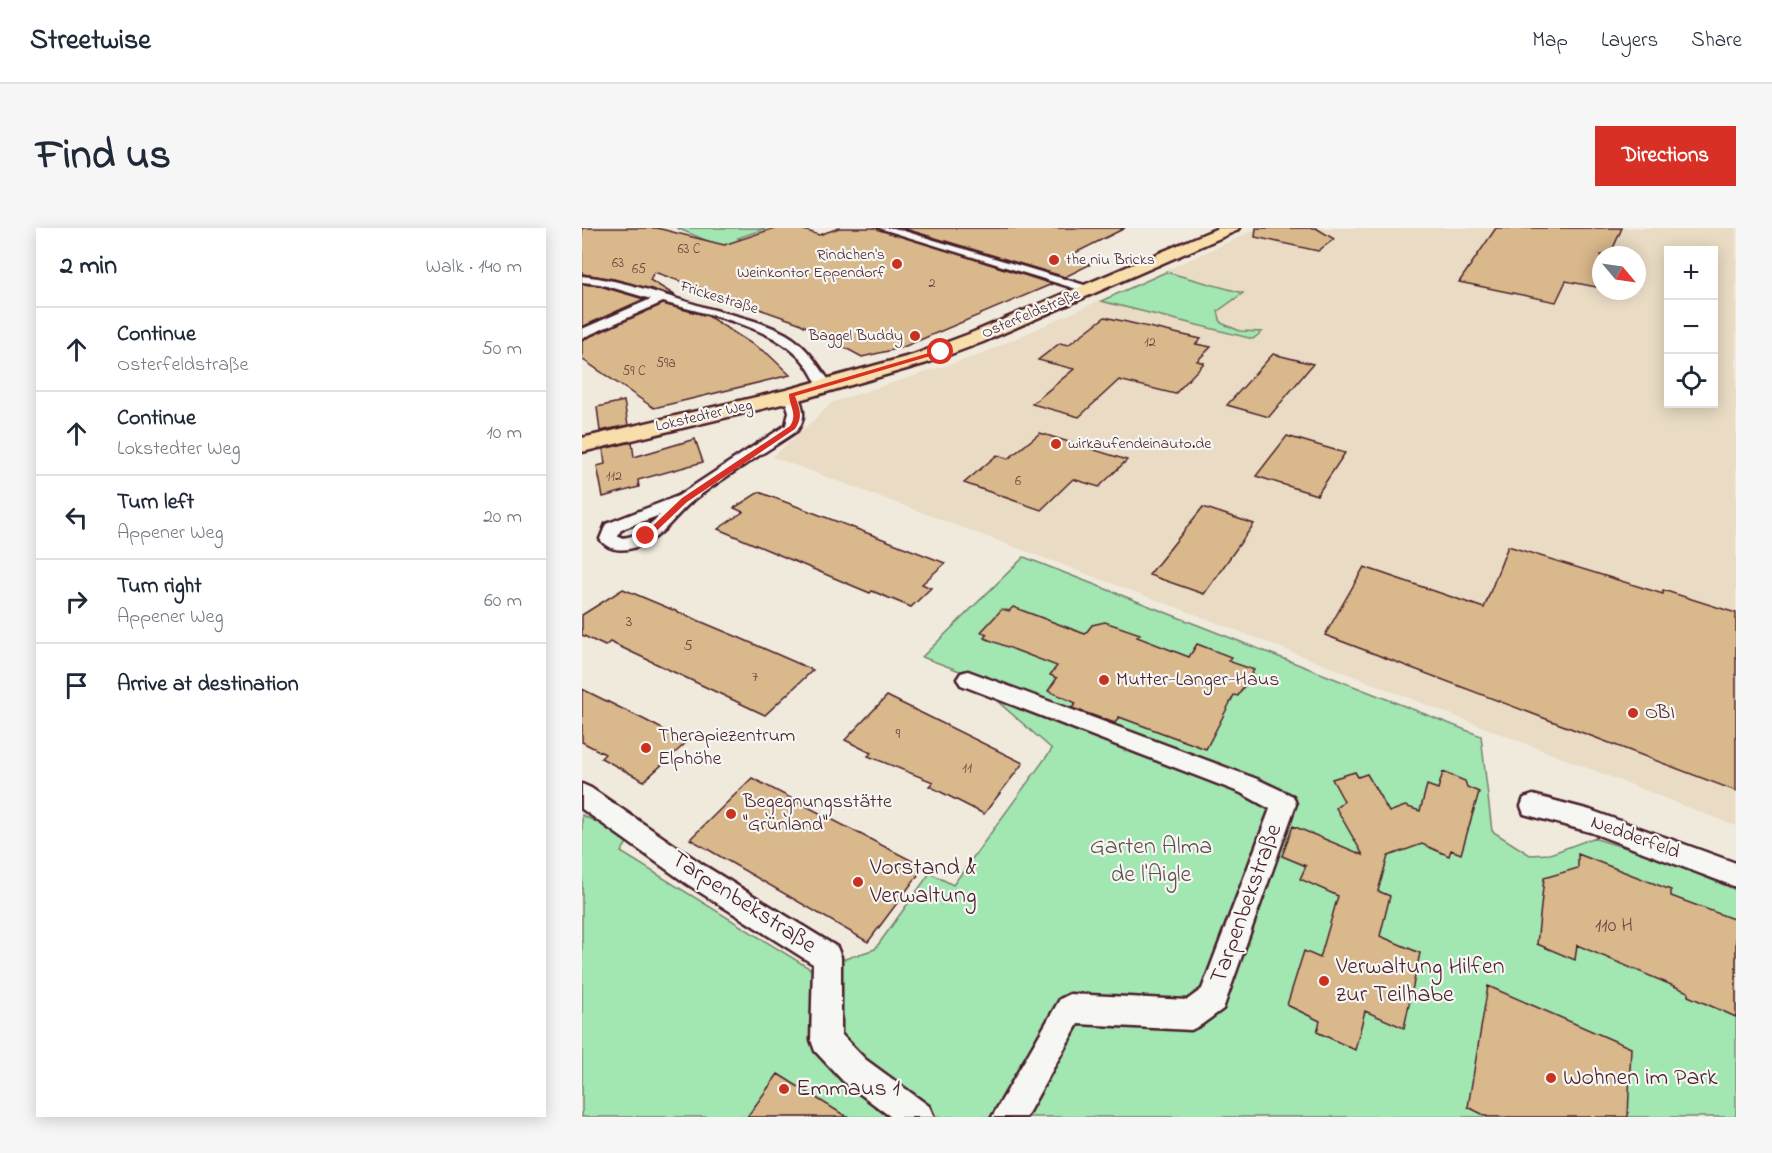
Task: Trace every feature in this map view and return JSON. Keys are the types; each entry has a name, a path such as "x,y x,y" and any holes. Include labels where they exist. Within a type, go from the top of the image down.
{"main road":[{"name":"Osterfeldstraße","path":"825,386 941,352 1231,228"},
{"name":"Lokstedter Weg","path":"582,445 825,386"}],"street":[{"path":"884,228 1087,289"},
{"name":"Frickestraße","path":"584,281 601,281 662,298 750,324 782,337 805,355 825,386"},
{"path":"582,334 662,298"},
{"path":"684,500 792,428 798,413 791,395"},
{"name":"Tarpenbekstraße","path":"968,680 1250,786 1284,804 1213,999 1191,1015 1070,1009 1008,1117"},
{"name":"Tarpenbekstraße","path":"582,795 696,875 827,957 826,1040 854,1070 918,1117"},
{"name":"Nedderfeld","path":"1533,806 1590,821 1736,875"}],"shaded area":[{"path":"1259,228 1736,228 1736,826 1197,615 773,457 833,402 979,355"}],"green space":[{"path":"677,228 767,228 738,238 766,250 747,258"},
{"path":"1166,272 1243,293 1218,311 1221,323 1240,331 1262,332 1253,339 1101,301"},
{"name":"Garten Alma de l'Aigle","path":"1024,557 1481,736 1492,831 1530,855 1550,854 1593,838 1662,859 1736,890 1736,1117 582,1117 582,815 630,838 621,852 812,970 875,949 930,873 953,885 1052,749 965,673 922,657"}],"building":[{"path":"582,228 657,228 724,245 775,228 798,228 819,235 839,228 877,228 1052,284 901,348 862,357 799,323 654,272 650,280 676,296 614,279 582,274"},
{"path":"902,228 1125,228 1067,257 1091,264 1065,277"},
{"path":"1256,228 1316,228 1334,239 1318,251 1255,237"},
{"path":"1496,228 1622,228 1614,246 1592,246 1592,286 1566,281 1556,302 1459,282"},
{"path":"582,284 600,286 644,299 582,327"},
{"path":"663,304 708,316 768,354 790,375 654,408 582,359 582,340"},
{"path":"1105,317 1201,339 1196,344 1211,347 1197,361 1204,363 1175,394 1119,380 1079,417 1032,404 1074,369 1038,360 1060,343 1068,345"},
{"path":"1273,354 1313,364 1269,417 1227,405"},
{"path":"624,401 628,425 600,431 597,407"},
{"path":"1040,433 1127,460 1099,487 1073,479 1041,510 964,483 997,455 1008,459"},
{"path":"1287,436 1345,453 1317,495 1256,476"},
{"path":"695,439 703,462 638,480 639,487 603,497 597,466 605,464 603,449 632,442 634,457"},
{"path":"759,492 945,563 922,584 931,588 911,607 872,591 870,593 718,529 743,512 734,508"},
{"path":"1203,507 1254,524 1204,594 1149,575"},
{"name":"OBI","path":"1508,546 1663,594 1663,590 1736,613 1736,791 1325,635 1364,567 1484,608"},
{"path":"623,589 813,670 765,715 610,642 605,646 582,635 582,615"},
{"name":"Mutter-Langer-Haus","path":"1013,607 1085,634 1092,625 1105,622 1140,634 1137,637 1189,657 1197,644 1231,657 1228,661 1254,670 1238,696 1234,695 1206,749 1119,717 1115,723 1072,708 1076,703 1048,691 1057,678 1050,675 1057,666 984,638 987,634 981,632 1002,609 1009,611"},
{"path":"582,689 687,742 644,781 601,758 605,754 582,742"},
{"path":"887,696 1023,763 984,814 929,786 933,782 868,756 871,753 845,740"},
{"path":"1355,772 1358,777 1367,774 1389,812 1405,806 1420,811 1427,785 1438,789 1443,772 1465,781 1467,787 1479,792 1461,854 1451,850 1449,856 1422,844 1388,856 1378,891 1390,896 1380,936 1420,953 1404,1028 1365,1011 1355,1050 1317,1032 1320,1021 1287,1005 1304,951 1320,958 1338,896 1300,879 1306,866 1282,856 1293,826 1363,855 1336,808 1344,801 1332,779"},
{"path":"752,778 924,867 868,942 690,839"},
{"path":"1578,854 1671,890 1671,896 1736,920 1736,1017 1688,996 1688,992 1577,945 1575,960 1537,944 1544,878 1578,868"},
{"name":"Wohnen im Park","path":"1488,986 1631,1048 1628,1117 1488,1117 1468,1107"},
{"name":"Emmaus 1","path":"778,1074 847,1117 747,1117"}],"place":[{"name":"the niu Bricks","path":"1054,260"},
{"name":"Rindchen's Weinkontor Eppendorf","path":"897,264"},
{"name":"Baggel Buddy","path":"915,336"},
{"name":"wirkaufendeinauto.de","path":"1056,444"},
{"name":"Mutter-Langer-Haus","path":"1104,680"},
{"name":"OBI","path":"1633,713"},
{"name":"Therapiezentrum Elphöhe","path":"646,748"},
{"name":"Begegnungsstätte \"Grünland\"","path":"731,814"},
{"name":"Vorstand & Verwaltung","path":"858,882"},
{"name":"Verwaltung Hilfen zur Teilhabe","path":"1324,981"},
{"name":"Wohnen im Park","path":"1551,1078"},
{"name":"Emmaus 1","path":"784,1089"}],"route":[{"path":"646,536 684,500 792,428 798,413 791,395 878,372 941,352"}]}
